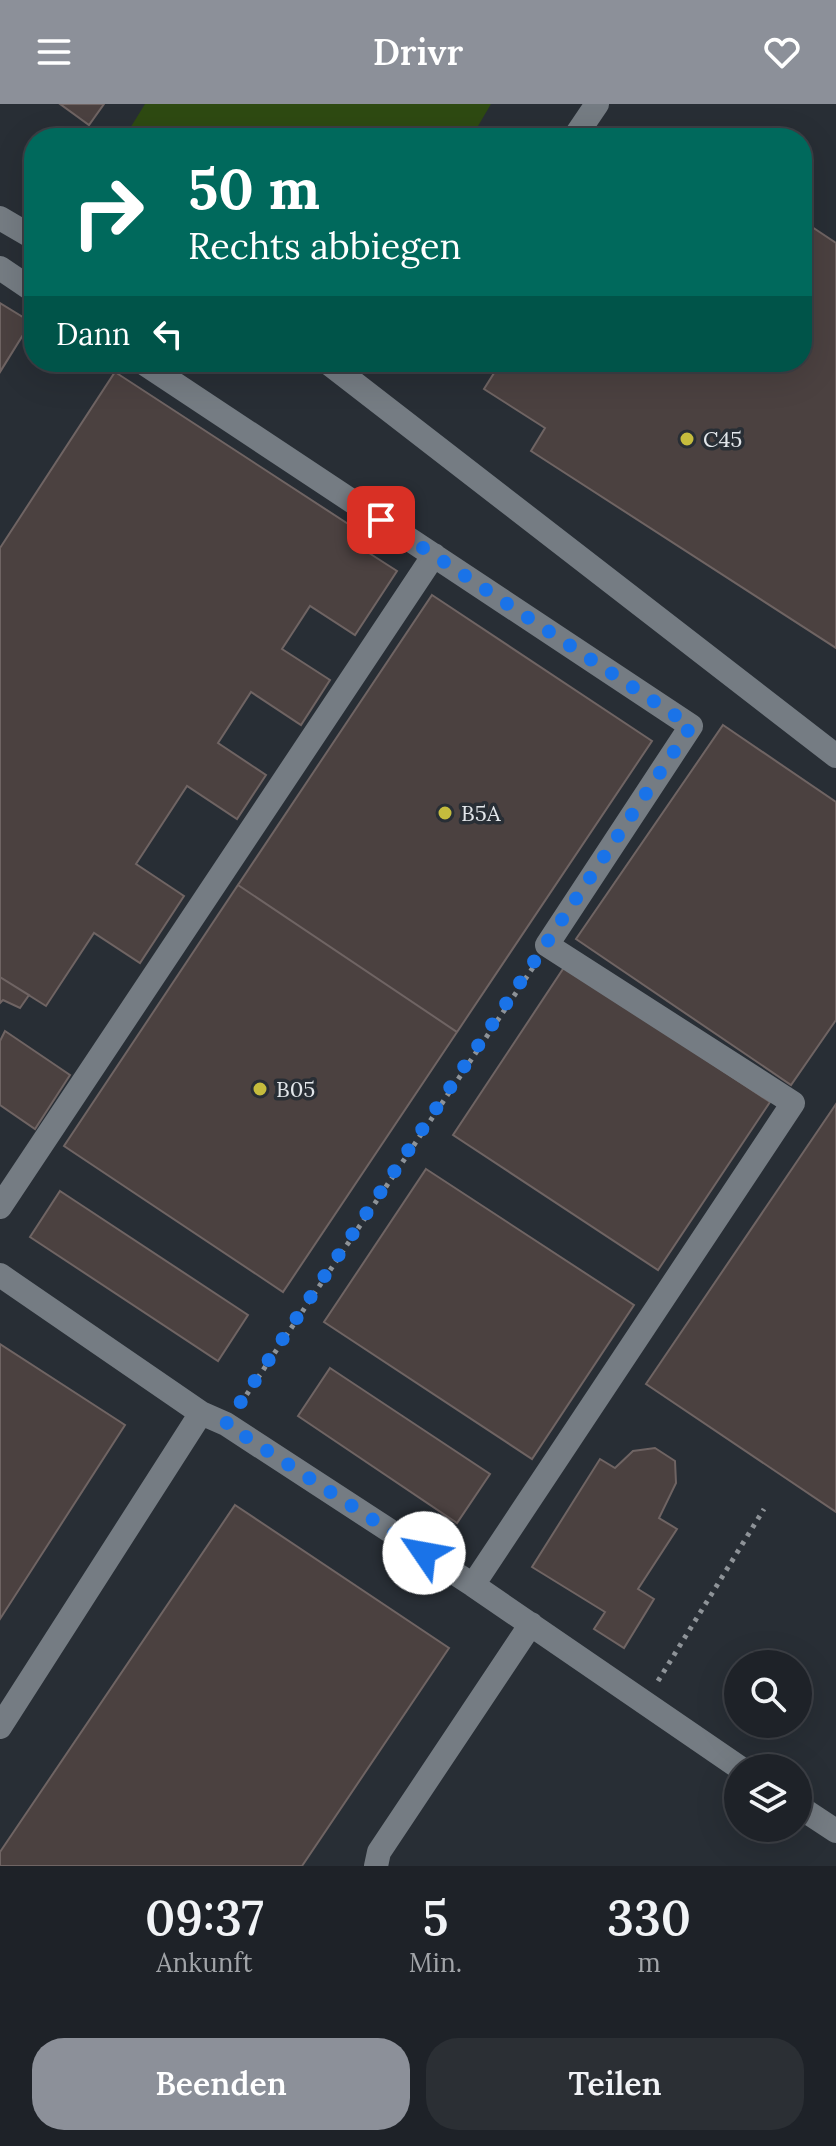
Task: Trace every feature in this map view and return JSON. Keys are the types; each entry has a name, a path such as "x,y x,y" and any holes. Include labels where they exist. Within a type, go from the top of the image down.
{"street":[{"path":"581,128 597,104"},
{"path":"0,218 24,232"},
{"path":"0,268 24,284"},
{"path":"157,372 691,726 547,945 793,1103 473,1585"},
{"path":"340,372 836,756"},
{"path":"0,1207 434,555"},
{"path":"0,1275 201,1413 226,1424 473,1585 724,1757"},
{"path":"0,1727 201,1413"},
{"path":"376,1866 379,1852 531,1624"},
{"path":"812,1815 836,1831"}],"path":[{"path":"226,1424 547,945"},
{"path":"644,1703 764,1509"}],"green space":[{"path":"145,104 491,104 477,128 130,128"}],"building":[{"path":"60,104 104,104 89,125"},
{"name":"C45","path":"812,227 836,243 836,648 531,451 545,428 484,389 495,372 812,372"},
{"path":"0,303 24,318 24,333 0,372"},
{"path":"115,372 362,533 355,544 397,571 355,635 310,606 282,649 330,680 301,725 251,692 218,743 266,775 237,819 187,786 136,864 184,896 140,963 94,933 46,1006 0,977 0,548"},
{"name":"B5A","path":"432,595 652,741 457,1032 238,885"},
{"path":"723,725 836,802 836,1020 791,1085 576,939"},
{"name":"B05","path":"238,885 457,1032 283,1292 64,1146"},
{"path":"565,966 770,1102 658,1270 453,1135"},
{"path":"0,977 29,995 20,1008 3,1000 0,1003"},
{"path":"5,1031 70,1075 35,1129 0,1105 0,1041"},
{"path":"836,1104 836,1512 646,1384"},
{"path":"426,1169 634,1305 532,1459 324,1322"},
{"path":"60,1191 248,1315 218,1361 30,1237"},
{"path":"0,1344 125,1425 0,1619"},
{"path":"330,1368 490,1474 457,1523 298,1416"},
{"path":"655,1448 675,1461 676,1483 659,1518 677,1529 638,1589 654,1599 624,1648 594,1629 605,1612 532,1567 600,1459 615,1468 633,1451"},
{"path":"235,1505 449,1648 302,1866 0,1866 0,1852"}],"place":[{"name":"C45","path":"687,439"},
{"name":"B5A","path":"445,813"},
{"name":"B05","path":"260,1089"}],"route":[{"path":"381,520 691,726 226,1424 424,1553"}]}
